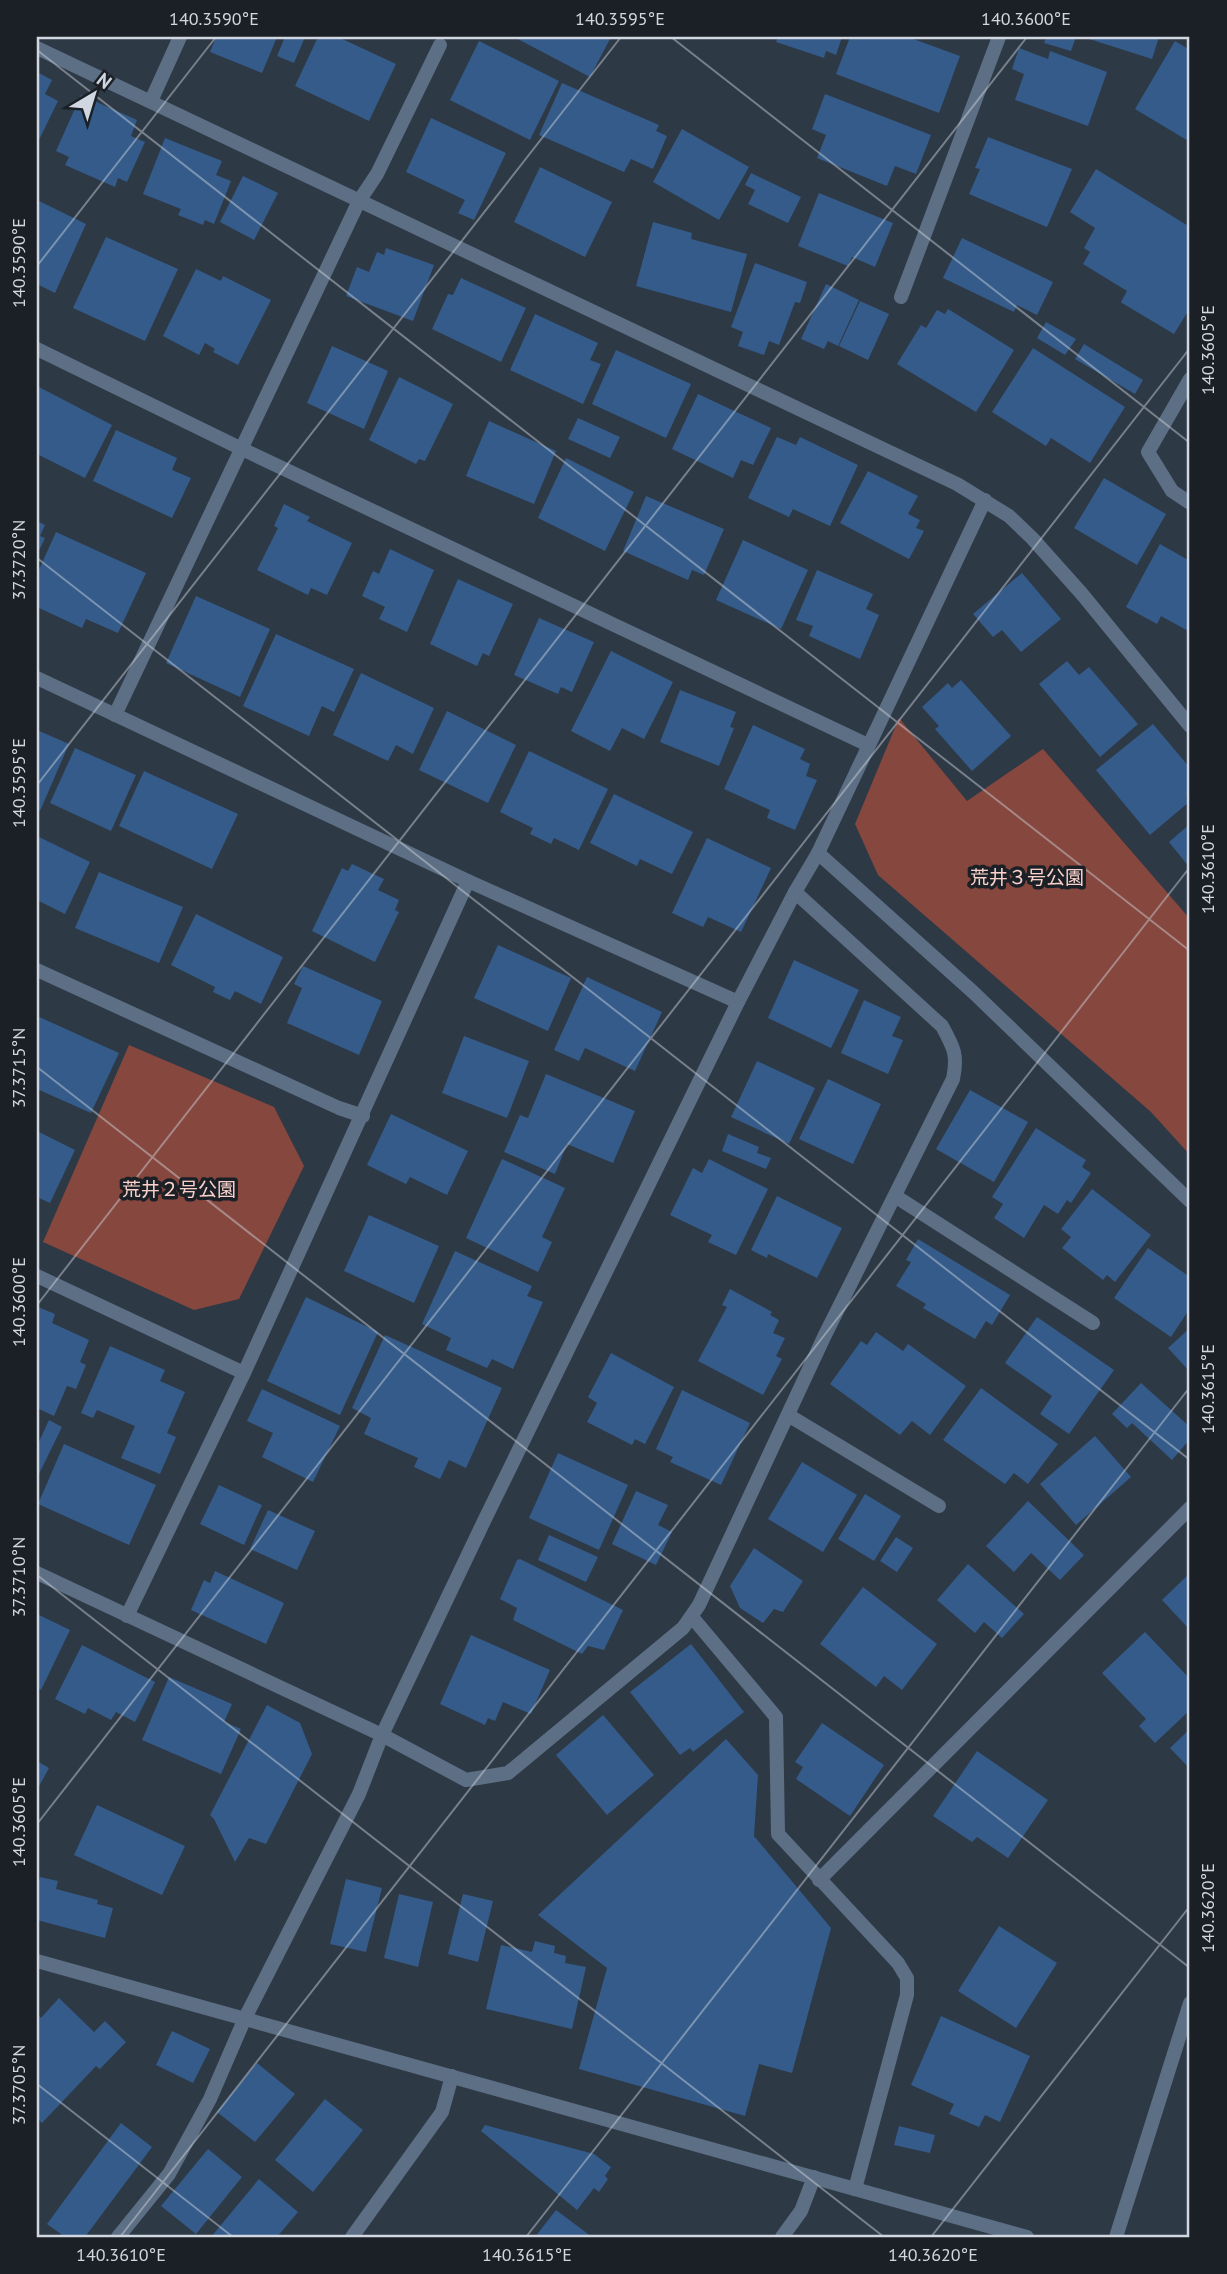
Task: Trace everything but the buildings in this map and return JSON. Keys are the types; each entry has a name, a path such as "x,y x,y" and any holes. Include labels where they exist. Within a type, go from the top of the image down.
{"street":[{"path":"151,101 180,37"},
{"path":"901,297 999,37"},
{"path":"115,715 359,201 377,174 440,45"},
{"path":"37,48 957,484 985,500 1009,516 1032,538 1082,594 1190,726"},
{"path":"37,349 868,745"},
{"path":"1190,379 1148,452 1172,491 1190,503"},
{"path":"118,2237 169,2174 210,2099 244,2018 359,1794 382,1735 485,1519 738,1002 818,853 985,500"},
{"path":"37,678 468,881 738,1002"},
{"path":"818,853 973,992 1190,1201"},
{"path":"127,1616 244,1373 468,881"},
{"path":"37,1573 382,1735 466,1780 508,1773 683,1628 692,1617 953,1079 957,1060 942,1026 795,892"},
{"path":"37,970 339,1108 363,1116"},
{"path":"895,1196 1093,1323"},
{"path":"37,1276 244,1373"},
{"path":"788,1415 939,1506"},
{"path":"819,1880 1190,1508"},
{"path":"692,1617 776,1717 778,1834 898,1963 906,1978 907,1995 855,2189"},
{"path":"37,1961 1027,2237"},
{"path":"1116,2237 1190,2003"},
{"path":"360,2235 442,2112 452,2076"},
{"path":"782,2237 802,2211 814,2177"}],"green space":[{"name":"荒井３号公園","path":"899,718 967,801 1043,749 1190,919 1190,1155 1151,1112 878,875 855,824"},
{"name":"荒井２号公園","path":"129,1045 274,1107 304,1166 239,1299 194,1310 43,1242"}]}
